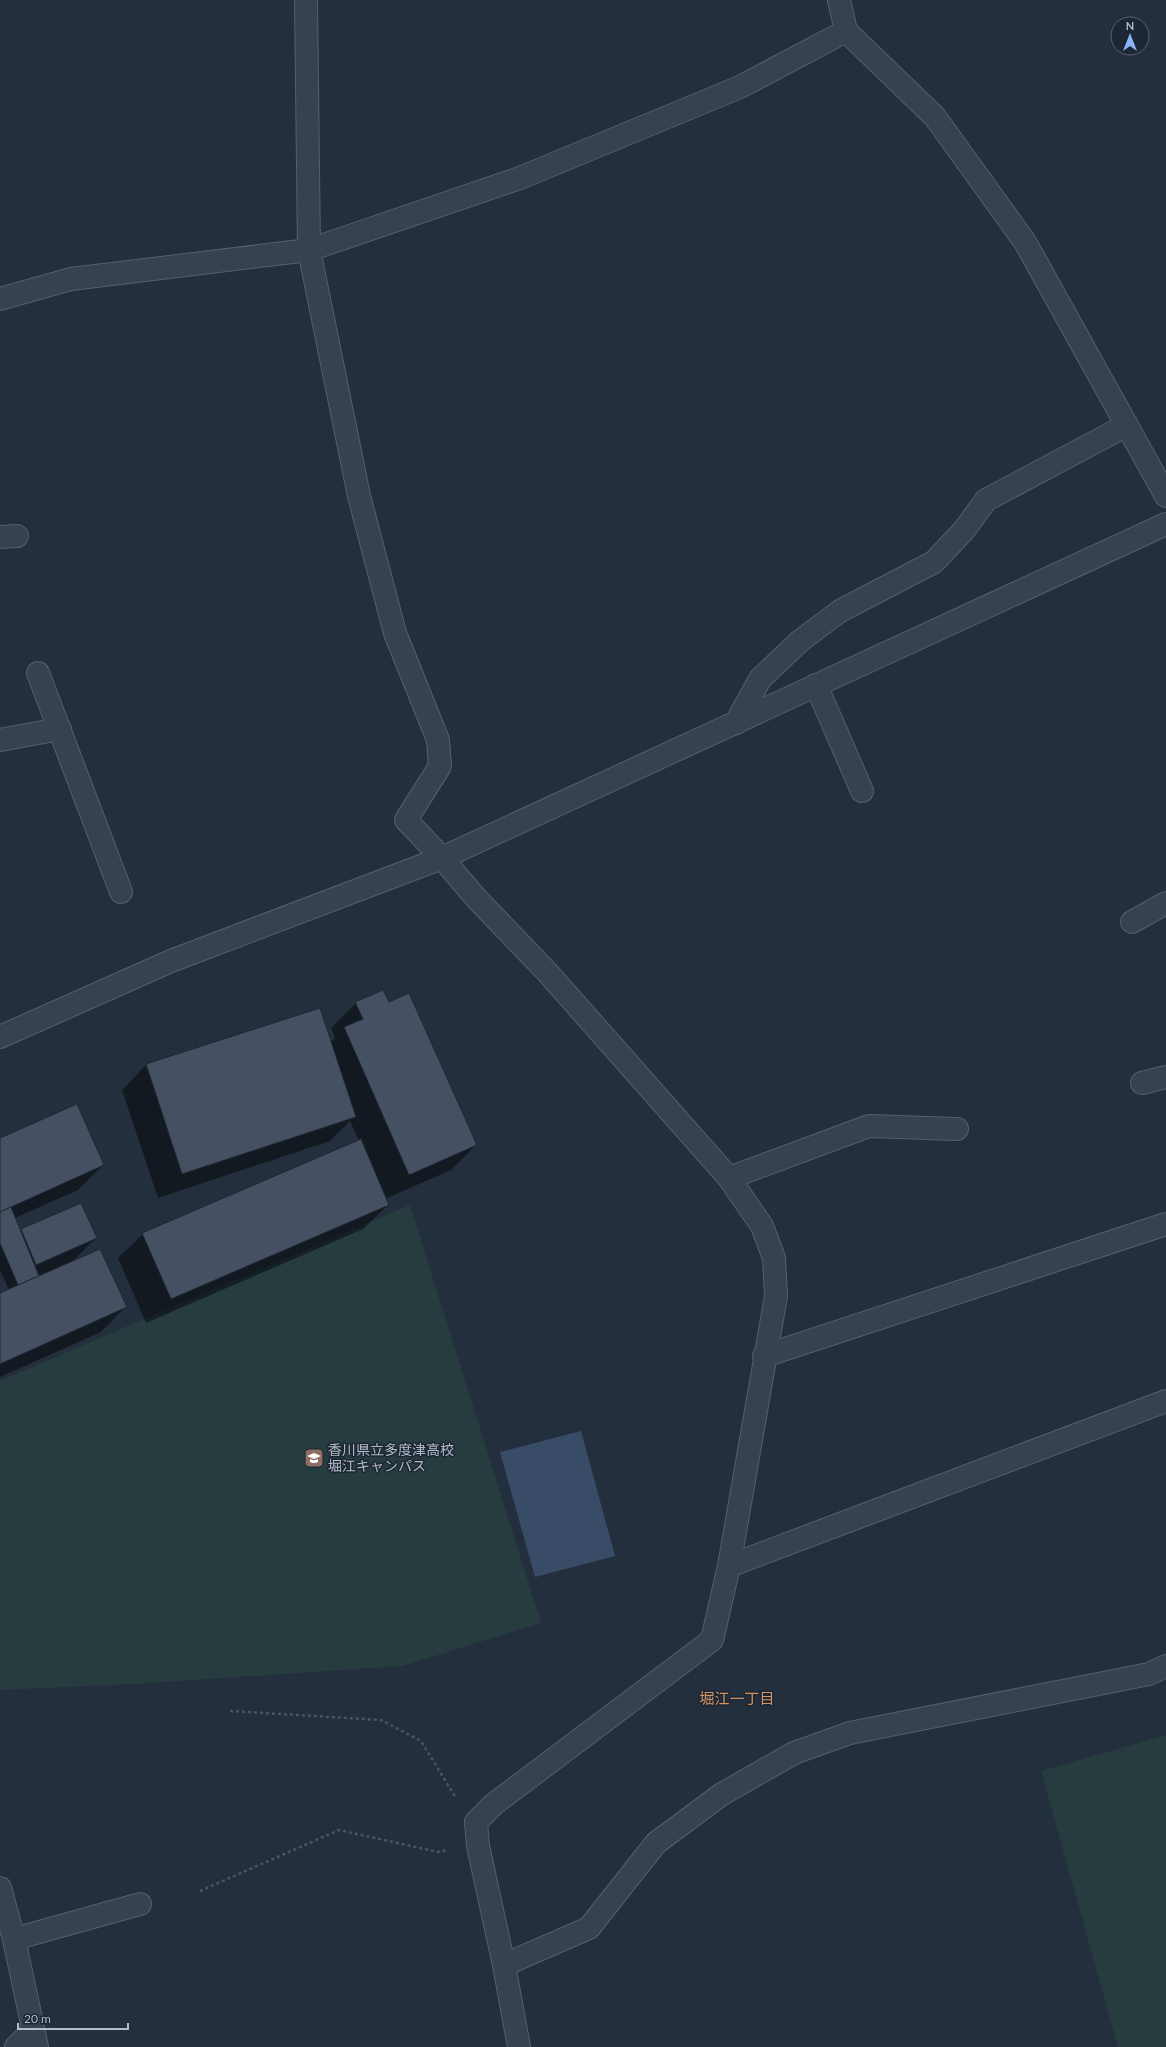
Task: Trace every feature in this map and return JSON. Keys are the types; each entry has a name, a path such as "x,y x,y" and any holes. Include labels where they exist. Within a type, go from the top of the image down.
{"street":[{"path":"306,0 309,250 359,496 395,633 438,740 440,766 406,820 442,858 476,898 548,974 729,1178 762,1226 774,1258 776,1296 764,1356 728,1566 712,1640 494,1804 476,1822 478,1846 504,1965 519,2047"},
{"path":"839,0 846,31 935,117 1025,242 1166,496"},
{"path":"0,299 71,280 309,250 520,178 740,87 846,31"},
{"path":"736,723 760,679 800,641 840,611 934,562 965,529 986,500 1127,425"},
{"path":"0,1037 171,961 442,858 1166,524"},
{"path":"38,673 121,892"},
{"path":"816,685 862,791"},
{"path":"0,740 60,729"},
{"path":"1132,922 1166,903"},
{"path":"1142,1083 1166,1077"},
{"path":"729,1178 869,1126 956,1129"},
{"path":"764,1356 1166,1224"},
{"path":"728,1566 1166,1401"},
{"path":"504,1965 589,1928 656,1843 722,1794 794,1753 850,1733 1149,1674 1166,1666"},
{"path":"0,1888 14,1939 35,2038 16,2047"},
{"path":"14,1939 140,1904"}],"path":[{"path":"230,1711 381,1720 422,1741 464,1812 476,1822"},
{"path":"200,1892 339,1830 438,1852 478,1846"}],"green space":[{"path":"410,1205 541,1623 402,1666 133,1684 0,1690 0,1381"},
{"path":"1166,1735 1166,2047 1118,2047 1041,1771"}],"water":[{"path":"581,1431 615,1556 535,1577 500,1452"}],"building":[{"path":"383,990 389,1002 409,993 477,1145 409,1175 344,1027 363,1019 355,1002"},
{"path":"320,1008 356,1117 182,1174 146,1064"},
{"path":"77,1104 104,1165 0,1212 0,1138"},
{"path":"361,1139 389,1205 171,1299 142,1233"},
{"path":"81,1203 97,1238 36,1265 21,1229"},
{"path":"11,1207 39,1276 18,1285 0,1243 0,1212"},
{"path":"100,1249 127,1307 0,1364 0,1293"}],"place":[{"name":"香川県立多度津高校 堀江キャンパス","path":"314,1458"}],"district":[{"name":"堀江一丁目","path":"737,1699"}]}
